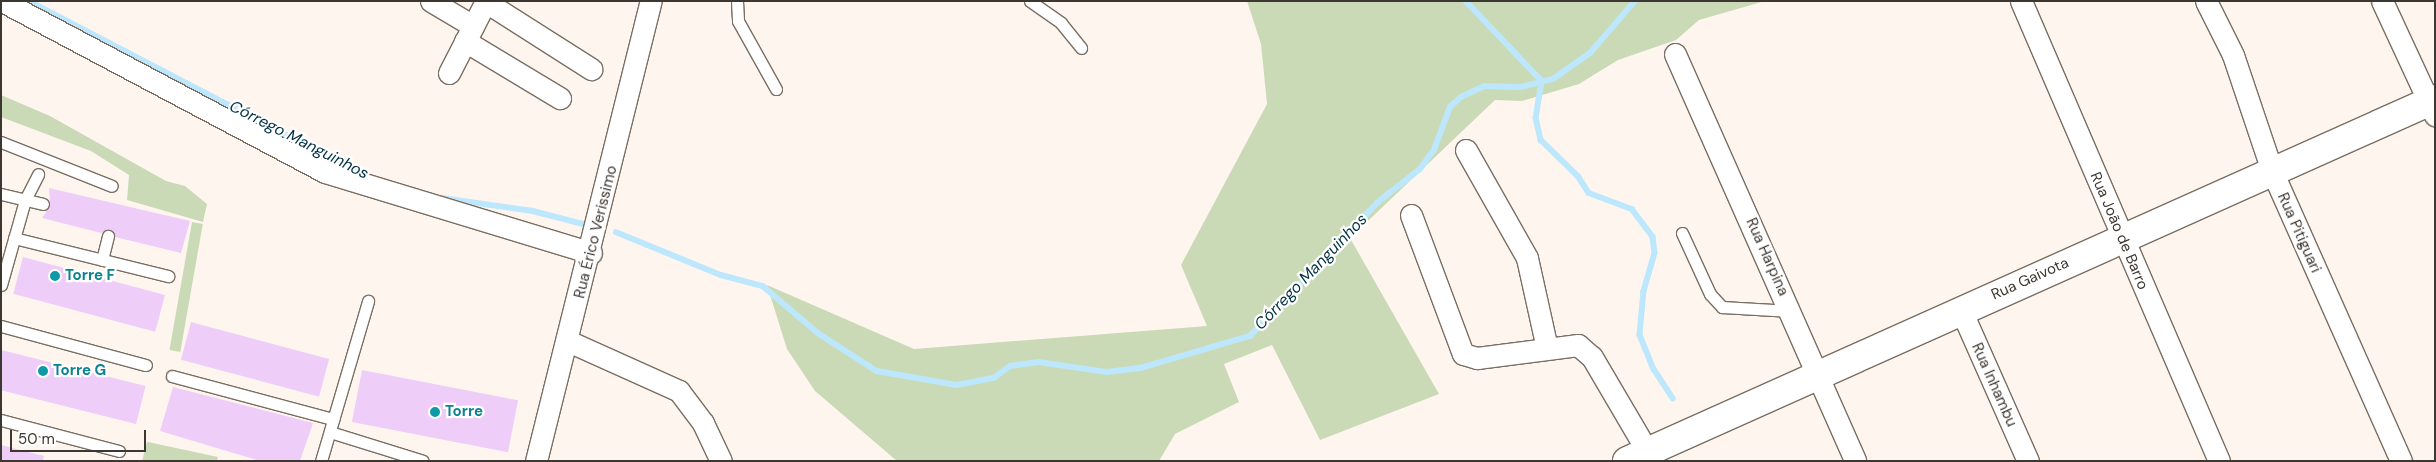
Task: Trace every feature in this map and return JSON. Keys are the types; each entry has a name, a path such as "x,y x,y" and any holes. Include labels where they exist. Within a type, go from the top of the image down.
{"street":[{"path":"2,1 324,172 592,249"},
{"path":"431,1 469,34 560,98"},
{"name":"Rua Érico Verissimo","path":"536,461 602,210 651,1"},
{"name":"Rua João de Barro","path":"2021,1 2121,238 2219,461"},
{"name":"Rua Pitiguari","path":"2206,1 2233,55 2272,171 2401,461"},
{"path":"2382,1 2433,105"},
{"path":"448,73 486,2 591,69"},
{"name":"Rua Harpina","path":"1675,54 1821,376 1855,461"},
{"name":"Rua Gaivota","path":"1643,458 1960,310 2121,238 2272,171 2433,105"},
{"path":"1466,150 1527,258 1547,348"},
{"path":"1411,215 1462,354 1477,358 1568,345 1586,351 1643,458"},
{"name":"Rua Inhambu","path":"1960,310 2028,461"},
{"path":"568,341 679,391 703,423 721,461"}],"lane":[{"path":"737,1 738,21 776,89"},
{"path":"1030,1 1061,23 1081,48"},
{"path":"1,142 112,186"},
{"path":"2,282 25,200 38,174"},
{"path":"1,194 43,204"},
{"path":"1682,234 1710,294 1722,308 1791,311"},
{"path":"102,260 108,236"},
{"path":"14,238 168,276"},
{"path":"321,461 368,301"},
{"path":"1,326 146,364"},
{"path":"172,376 333,420"},
{"path":"1,420 119,451"},
{"path":"330,432 423,461"}],"green space":[{"path":"1247,1 1765,1 1699,20 1676,40 1618,60 1579,84 1522,101 1495,100 1350,238 1439,394 1320,440 1272,345 1224,364 1239,402 1175,434 1159,461 897,461 815,391 787,349 767,285 914,349 1207,326 1181,265 1267,104 1261,44"},
{"path":"1,95 50,116 166,181 185,186 207,204 203,222 127,200 129,175 91,151 1,117"},
{"path":"192,222 203,224 180,352 169,350"},
{"path":"147,442 218,457 217,461 142,461"}],"building":[{"path":"49,188 190,221 181,253 115,237 110,229 101,233 42,218 50,206"},
{"name":"Torre F","path":"23,257 165,295 155,332 13,294"},
{"path":"191,322 329,359 319,397 181,360"},
{"name":"Torre G","path":"1,350 146,386 136,424 1,390"},
{"name":"Torre","path":"362,370 518,400 508,452 352,422"},
{"path":"173,387 313,423 300,461 260,461 160,431"},
{"path":"1,445 44,456 43,461 1,461"}],"waterway":[{"name":"Córrego Manguinhos","path":"29,1 360,173"},
{"path":"1466,1 1542,81"},
{"name":"Córrego Manguinhos","path":"616,232 721,275 763,286 818,333 877,371 957,385 994,378 1010,366 1039,362 1107,372 1141,368 1250,336 1378,202 1420,169 1434,150 1450,107 1461,97 1485,86 1521,87 1553,79 1590,53 1635,1"},
{"path":"1542,81 1536,118 1541,140 1578,176 1589,193 1632,209 1653,237 1655,253 1644,291 1640,335 1654,369 1673,398"},
{"name":"Córrego Manguinhos","path":"442,198 533,211 587,225"}],"place":[{"name":"Torre F","path":"55,276"},
{"name":"Torre G","path":"43,371"},
{"name":"Torre","path":"435,412"}]}
